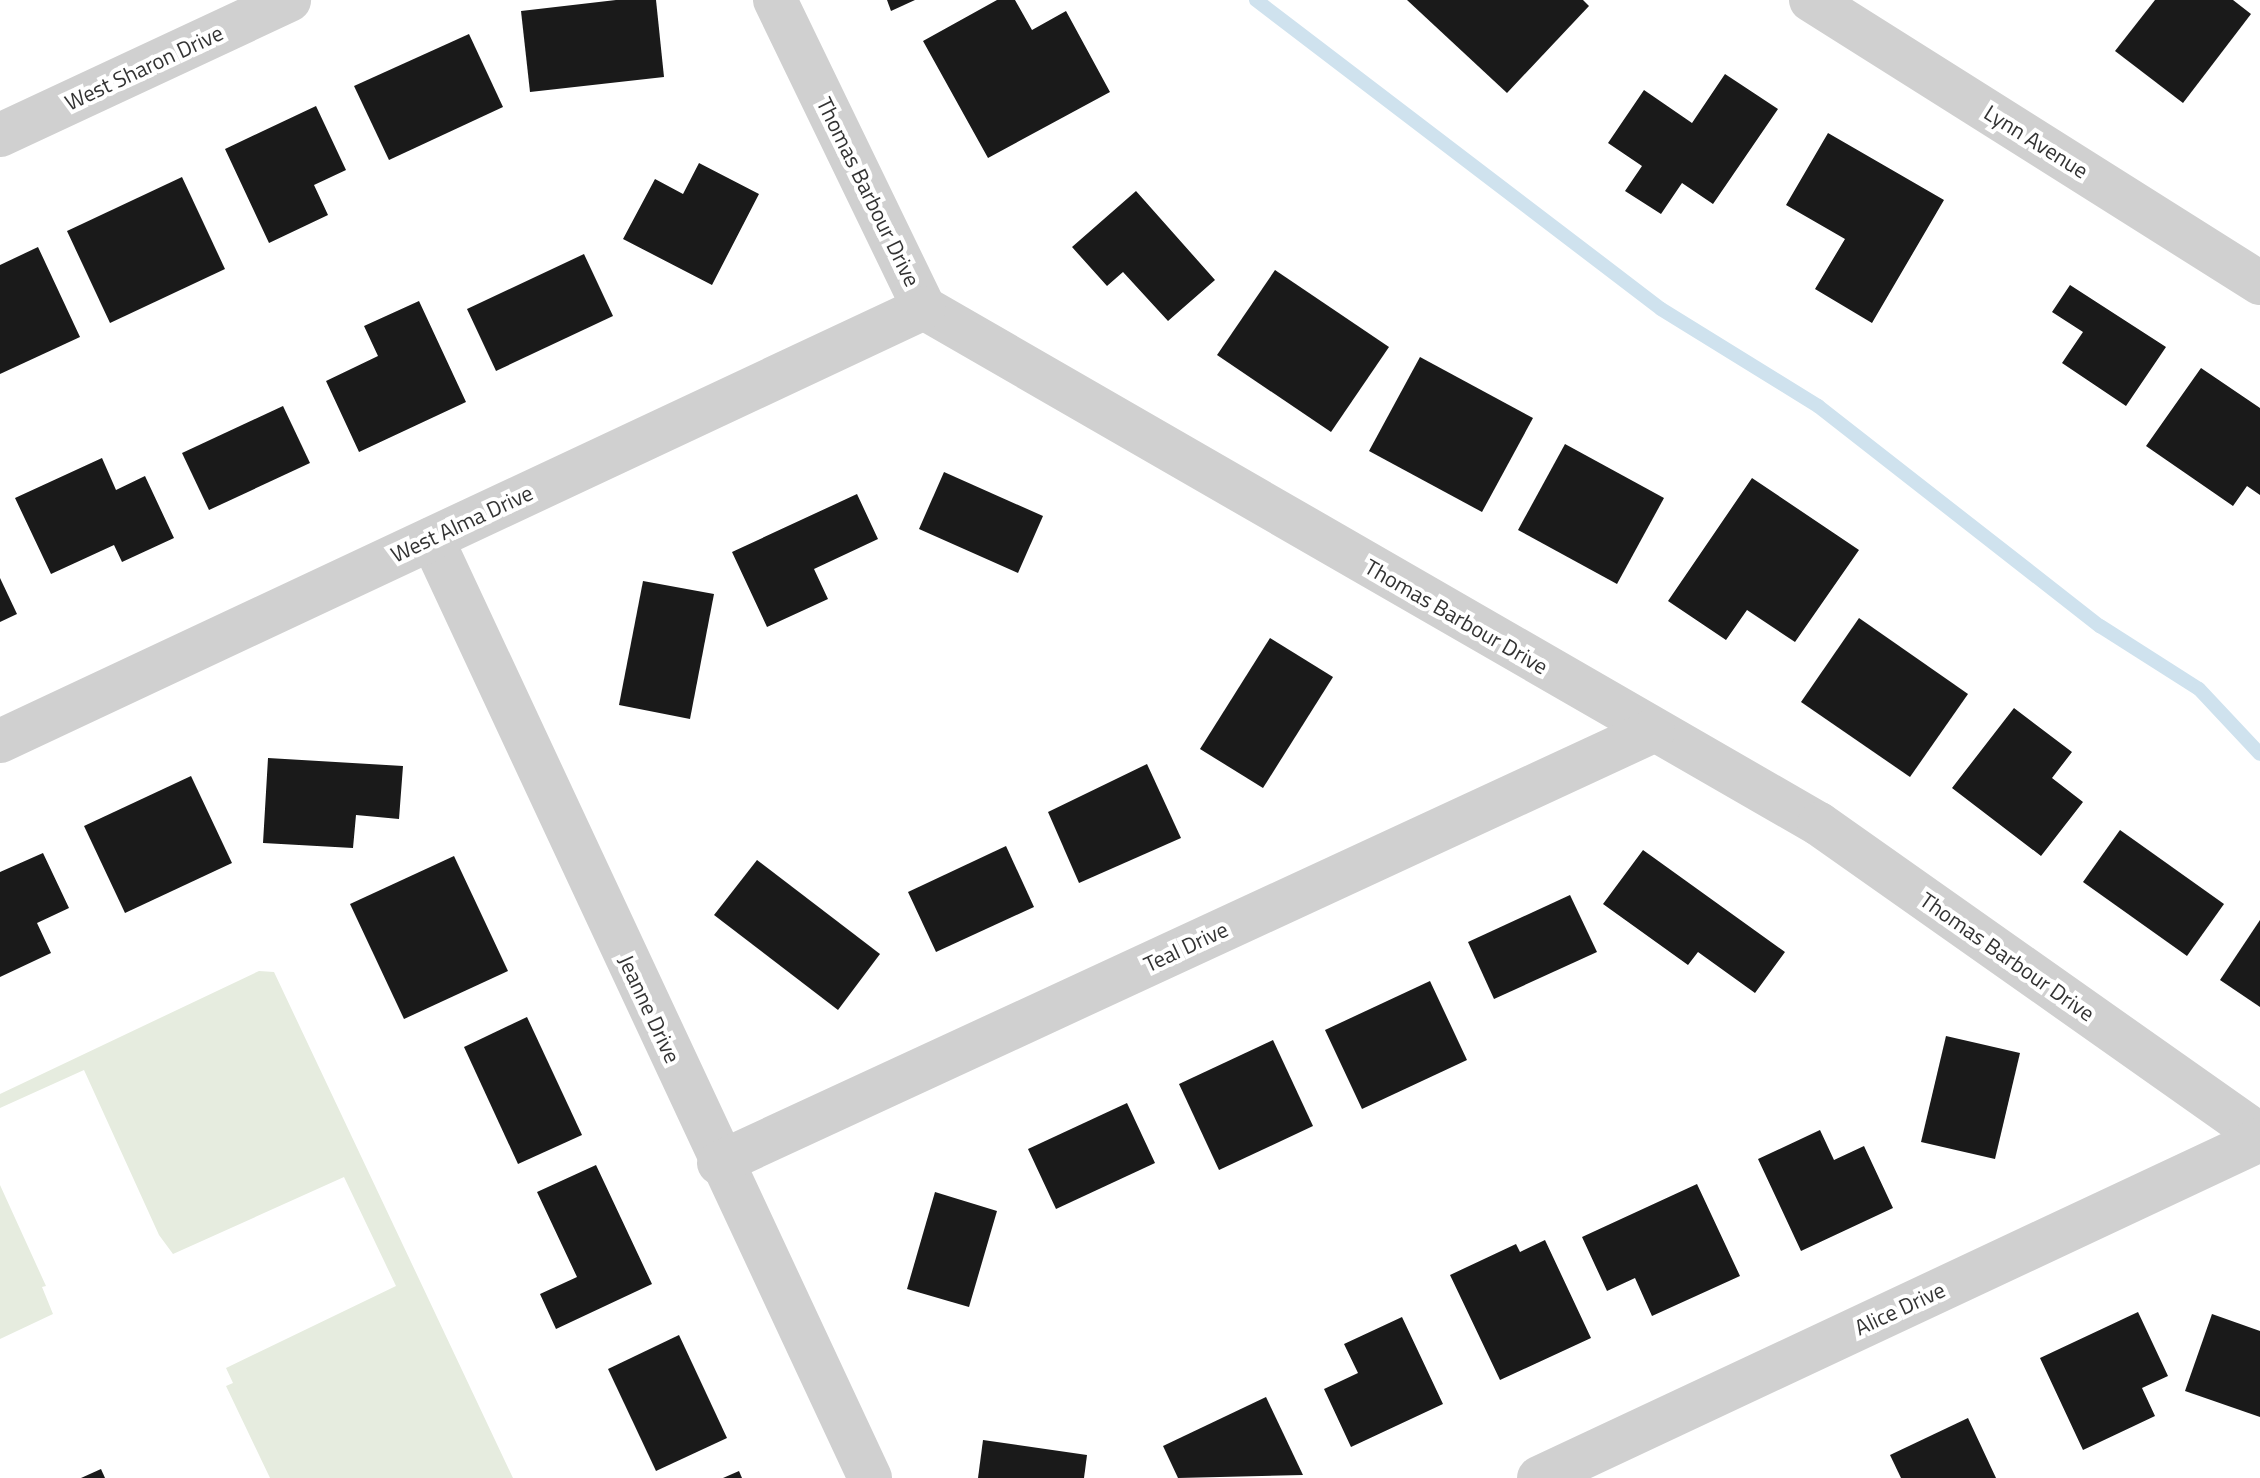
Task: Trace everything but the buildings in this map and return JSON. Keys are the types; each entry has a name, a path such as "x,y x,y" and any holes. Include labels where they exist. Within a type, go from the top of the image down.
{"street":[{"name":"West Sharon Drive","path":"0,135 289,0"},
{"name":"Thomas Barbour Drive","path":"775,0 924,308 1819,824 2260,1137"},
{"name":"Lynn Avenue","path":"1817,1 2260,283"},
{"name":"West Alma Drive","path":"0,741 924,308"},
{"name":"Jeanne Drive","path":"432,539 719,1163 870,1478"},
{"name":"Teal Drive","path":"719,1163 1653,731"},
{"name":"Alice Drive","path":"1539,1478 2260,1137"}],"shaded area":[{"path":"259,971 274,972 513,1478 270,1478 226,1386 233,1383 226,1368 396,1286 344,1177 173,1254 159,1235 84,1070 0,1108 0,1094"},
{"path":"0,1185 46,1286 42,1287 53,1314 0,1339"}],"waterway":[{"path":"1256,0 1661,309 1818,406 2100,626 2199,689 2260,754"}]}
